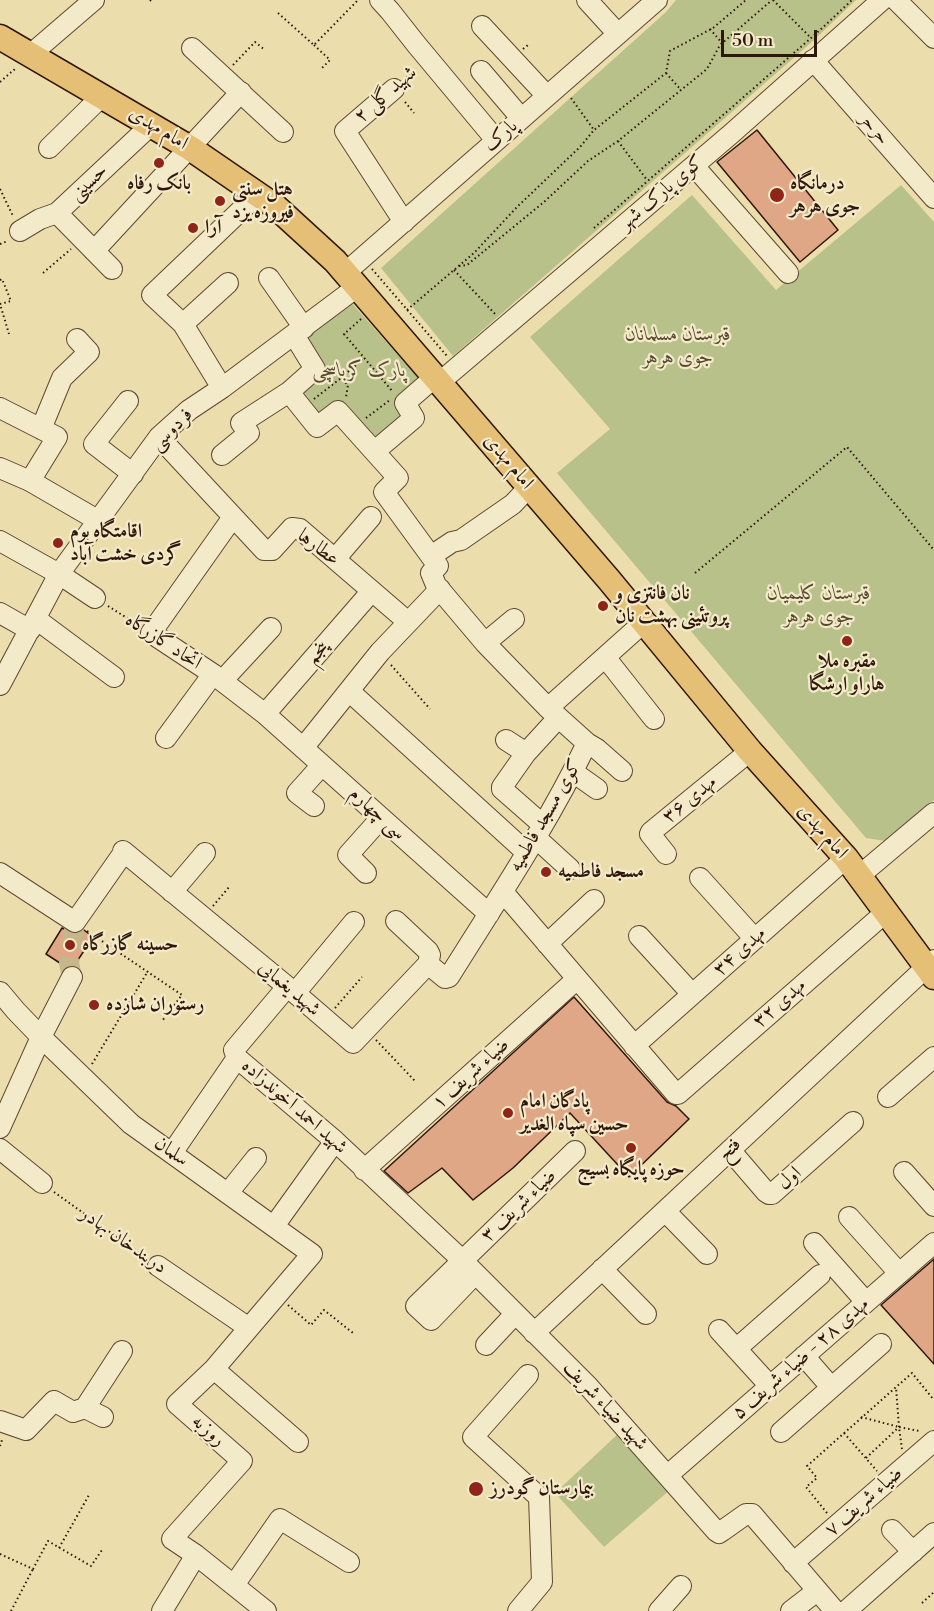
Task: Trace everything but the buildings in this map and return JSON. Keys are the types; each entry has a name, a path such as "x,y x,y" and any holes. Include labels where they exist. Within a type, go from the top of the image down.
{"main road":[{"name":"امام مهدی","path":"0,37 190,148 283,214 335,261 355,273 444,375 529,487 750,751 852,867 931,968"}],"street":[{"path":"30,55 94,0"},
{"path":"587,0 618,34"},
{"name":"پارک","path":"355,273 404,222 657,0"},
{"name":"کوی پارک شهر","path":"375,451 414,418 405,403 507,325 694,166 882,0"},
{"path":"896,0 934,38"},
{"path":"390,4 427,58 496,141"},
{"path":"483,26 554,90"},
{"path":"192,48 283,132"},
{"name":"حرحر","path":"813,60 934,198"},
{"path":"481,71 521,118"},
{"name":"شهید گلی ۲","path":"394,89 345,131 404,222"},
{"path":"88,245 190,148 241,92"},
{"path":"49,148 102,96"},
{"name":"حسینی","path":"20,231 40,219 57,213 152,126"},
{"path":"694,166 788,273"},
{"path":"222,388 183,324 152,295 257,195"},
{"path":"57,213 112,269"},
{"name":"فردوسی","path":"0,685 59,574 159,437 189,410 299,332 355,273"},
{"path":"222,455 249,433 242,423 289,392 315,369 299,332 269,278"},
{"path":"183,324 228,282"},
{"path":"41,429 62,378 89,352 77,339"},
{"path":"289,392 317,427 338,411 375,451 398,478 384,492 438,566 431,573 438,587 380,652 303,748"},
{"path":"128,401 94,444 133,474"},
{"path":"0,408 57,437 30,481"},
{"path":"150,633 232,517 159,437"},
{"path":"0,468 30,481 99,521"},
{"path":"431,556 452,542 461,540 513,504 529,487"},
{"name":"عطارها","path":"232,517 264,550 272,550 292,528 300,529 408,622"},
{"path":"335,559 371,517"},
{"path":"0,541 59,574 95,598"},
{"name":"کوی مسجد فاطمیه","path":"428,964 445,978 449,977 535,838 587,743 553,713 485,643 438,587"},
{"name":"پنجم","path":"265,714 371,592"},
{"path":"0,613 33,625 114,677"},
{"path":"485,643 514,619"},
{"path":"535,838 502,789 502,784 553,713 605,657 643,622"},
{"path":"166,738 218,678 271,628"},
{"name":"اتحاد گازرگاه","path":"150,633 218,678 265,714"},
{"path":"605,657 654,719"},
{"path":"349,690 535,838 570,869"},
{"name":"سی چهارم","path":"265,714 489,914"},
{"path":"506,740 526,753"},
{"path":"587,743 622,771"},
{"name":"مهدی ۳۶","path":"666,854 650,834 651,832 750,751"},
{"path":"314,806 297,794 322,765"},
{"path":"573,772 597,789"},
{"name":"مهدی ۳۴","path":"634,1046 755,939 852,867 934,813"},
{"path":"366,873 348,855 381,818"},
{"name":"شهید یغمایی","path":"75,922 124,851 353,1043 428,964"},
{"path":"172,892 205,853"},
{"path":"0,873 75,922"},
{"path":"700,878 755,939"},
{"path":"503,892 634,1046"},
{"path":"547,944 594,900"},
{"name":"مهدی ۳۲","path":"634,1046 674,1093 678,1094 886,912"},
{"path":"396,921 428,951 430,955 428,964"},
{"path":"291,990 354,922"},
{"path":"639,936 692,994"},
{"name":"فتح","path":"534,1333 730,1150 931,968"},
{"path":"0,1128 41,1037 72,977"},
{"name":"ضیاء شریف ۱","path":"364,1170 578,979"},
{"name":"شهید احمد آخوندزاده","path":"291,990 234,1050 237,1058 335,1141 364,1170"},
{"name":"سلمان","path":"0,992 41,1037 131,1124 312,1254"},
{"path":"888,1097 934,1057"},
{"path":"172,1153 237,1058"},
{"name":"اول","path":"730,1150 766,1192 772,1194 854,1122"},
{"path":"274,1226 335,1141"},
{"path":"0,1149 42,1183"},
{"name":"ضیاء شریف ۳","path":"468,1267 575,1151"},
{"path":"228,1193 256,1158"},
{"name":"شهید ضیاء شریف","path":"364,1170 468,1267 588,1386 716,1531 719,1533 749,1513 836,1611"},
{"path":"904,1172 934,1206"},
{"path":"665,1211 707,1254"},
{"path":"849,1217 899,1273"},
{"path":"814,1243 866,1302"},
{"name":"مهدی ۲۸ - ضیاء شریف ۵","path":"668,1475 934,1243"},
{"name":"روزبه","path":"196,1555 172,1539 242,1461 177,1404 214,1369 312,1254"},
{"name":"دربندخان بهادر","path":"158,1266 249,1328"},
{"path":"602,1269 646,1314"},
{"path":"736,1350 820,1275"},
{"path":"486,1345 515,1314"},
{"path":"719,1330 770,1386"},
{"path":"781,1432 880,1344"},
{"path":"0,1421 26,1430 54,1401 73,1412 85,1408 122,1351"},
{"path":"804,1356 831,1388"},
{"path":"214,1369 298,1442"},
{"path":"518,1611 542,1582 539,1497 473,1437 528,1375"},
{"path":"85,1408 103,1417"},
{"name":"ضیاء شریف ۷","path":"793,1563 905,1466 928,1436"},
{"path":"234,1586 280,1519 349,1562"},
{"path":"892,1530 913,1552"},
{"path":"846,1611 934,1533"},
{"path":"162,1611 196,1555 266,1611"},
{"path":"659,1611 681,1586"},
{"path":"791,1611 817,1591"}],"path":[{"path":"314,45 358,0"},
{"path":"407,310 474,253 580,147 594,130 666,73 670,51 710,29 746,0"},
{"path":"458,267 467,265 544,202 588,161 618,141 706,69 722,43 772,0 811,38"},
{"path":"592,230 852,0"},
{"path":"278,13 330,60 321,69"},
{"path":"710,29 722,43"},
{"path":"222,75 255,42 265,50"},
{"name":"شهید گلی ۲","path":"394,89 427,58"},
{"path":"666,73 681,90"},
{"path":"554,90 594,130"},
{"path":"618,141 648,181"},
{"path":"0,189 20,231"},
{"path":"43,273 88,245"},
{"path":"454,270 507,325"},
{"path":"355,273 407,310 444,375"},
{"path":"0,280 2,279 11,301 0,304 9,334"},
{"path":"363,420 396,396 344,334 364,317"},
{"path":"302,409 364,358"},
{"path":"341,378 348,386 346,400"},
{"path":"695,573 847,447 934,550"},
{"name":"اتحاد گازرگاه","path":"95,598 150,633"},
{"path":"380,652 430,709"},
{"path":"204,918 230,886"},
{"path":"75,922 182,995 162,1021"},
{"path":"83,1078 148,971"},
{"path":"325,1019 362,977"},
{"path":"366,1029 415,1081"},
{"name":"دربندخان بهادر","path":"42,1183 158,1266"},
{"path":"277,1295 311,1325 324,1310 353,1333"},
{"path":"837,1525 806,1487 817,1478 807,1466 912,1373 934,1400"},
{"path":"896,1387 905,1466"},
{"path":"861,1418 928,1436"},
{"path":"866,1458 899,1427"},
{"path":"844,1433 886,1482"},
{"path":"59,1548 89,1494"},
{"path":"11,1611 48,1542 91,1566 102,1550"},
{"path":"0,1554 33,1569"},
{"path":"922,1603 934,1592"}],"green space":[{"path":"676,0 856,0 813,41 453,356 381,268 666,12"},
{"path":"901,185 934,222 934,800 885,841 866,838 557,473 610,429 530,337 692,195 776,290"},
{"name":"پارک کرباسچی","path":"349,300 421,381 410,417 376,444 338,404 321,421 296,392 320,370 300,334"},
{"path":"620,1432 671,1489 604,1547 555,1493"}],"tunnel":[{"path":"72,977 69,963 75,922"}],"place":[{"name":"بانک رفاه","path":"159,163"},
{"name":"درمانگاه جوی هرهر","path":"777,195"},
{"name":"هتل سنتی فیروزه یزد","path":"220,201"},
{"name":"آرا","path":"193,228"},
{"name":"اقامتگاه بوم گردی خشت آباد","path":"58,543"},
{"name":"نان فانتزی و پروتئینی بهشت نان","path":"603,606"},
{"name":"مقبره ملا هاراو ارشگا","path":"847,641"},
{"name":"مسجد فاطمیه","path":"546,872"},
{"name":"حسینه گازرگاه","path":"70,945"},
{"name":"رستوران شازده","path":"94,1005"},
{"name":"پادگان امام حسین سپاه الغدیر","path":"508,1113"},
{"name":"حوزه پایگاه بسیج","path":"631,1148"},
{"name":"بیمارستان گودرز","path":"476,1489"}],"park label":[{"name":"قبرستان مسلمانان جوی هرهر","path":"678,346"},
{"name":"قبرستان کلیمیان جوی هرهر","path":"819,606"}]}
